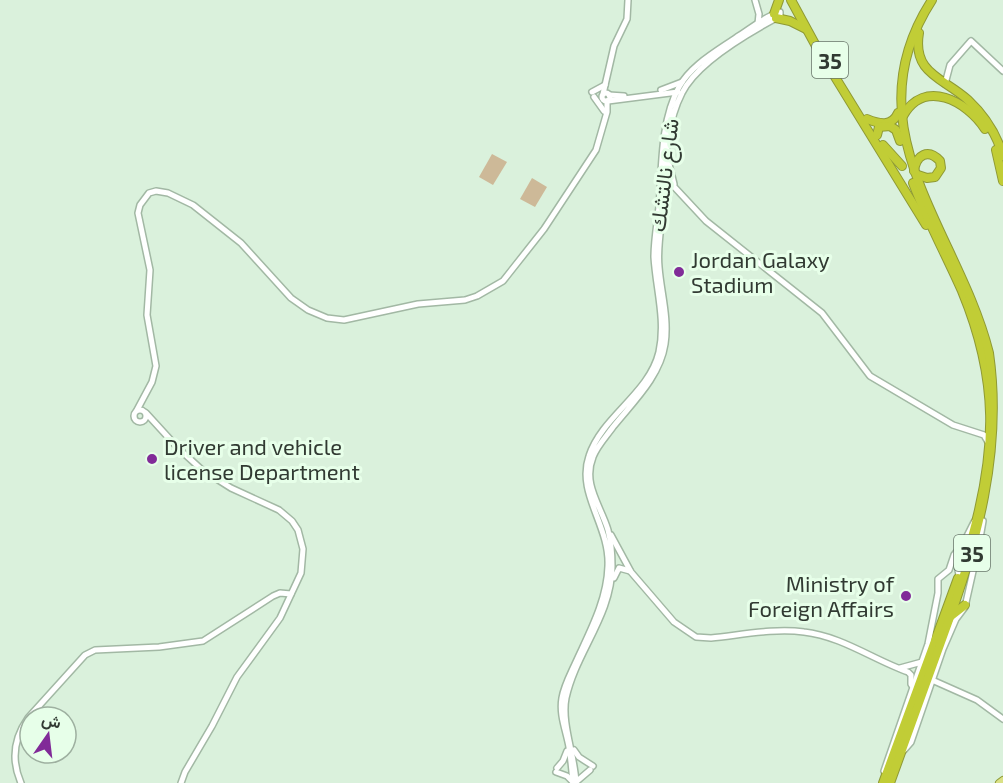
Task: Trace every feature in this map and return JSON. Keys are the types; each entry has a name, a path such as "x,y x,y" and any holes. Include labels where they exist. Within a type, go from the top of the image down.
{"highway":[{"path":"779,0 773,16 806,29"},
{"name":"35","path":"790,0 946,259"},
{"name":"35","path":"796,0 889,154 902,166"},
{"path":"902,139 899,79 904,55 927,0"},
{"path":"900,115 910,46 932,0"},
{"path":"918,26 919,54 923,65 980,112 995,135 1003,156"},
{"path":"867,119 877,123 888,123 912,103 926,98 941,97 962,105 974,114 990,136 998,156 1003,180"},
{"path":"877,135 879,127 889,125 895,128 902,139"},
{"name":"35","path":"882,783 933,637 980,520 990,450 991,423 989,384 981,344 968,306 914,185 902,139"},
{"name":"35","path":"890,783 941,648 994,471 997,441 996,394 991,362 972,300 902,139"},
{"path":"950,617 965,605"}],"main road":[{"path":"999,783 1003,780"}],"street":[{"path":"159,427 137,421 134,417 153,379 156,366 147,315 150,270 138,217 140,205 149,193 156,191 168,193 193,205 241,243 280,288 300,305 320,316 344,320 418,304 465,300 476,296 501,283 544,229 587,166 597,147 606,111 607,84 614,46 627,19 628,0"},
{"path":"755,0 759,14 758,24"},
{"path":"759,14 773,16"},
{"name":"شارع نالتشك","path":"575,782 565,713 566,698 604,608 610,588 612,555 607,528 591,488 591,464 598,447 652,370 661,341 662,322 654,254 671,125 683,81 702,62 773,16"},
{"name":"شارع نالتشك","path":"570,747 562,717 562,695 602,602 608,573 605,536 586,488 587,463 596,441 656,372 665,346 665,312 658,256 664,197 666,128 673,103 694,75 718,54 773,16"},
{"path":"932,74 940,73 950,65 971,40 1003,71"},
{"path":"945,84 950,65"},
{"path":"663,91 683,81"},
{"path":"606,111 593,94 607,84"},
{"path":"607,84 614,93 622,98"},
{"path":"607,97 622,98 663,91 680,91"},
{"path":"663,91 671,96 673,103"},
{"path":"606,111 622,98"},
{"path":"667,155 674,185"},
{"path":"664,175 706,221 822,313 870,376 950,423 985,436 990,450"},
{"path":"664,197 671,189 680,193"},
{"path":"142,422 145,420 146,412 143,402"},
{"path":"137,410 146,412 201,469 231,488 279,510 292,521 299,534 303,558 300,577 280,618 237,677 212,726 185,771 181,783"},
{"path":"977,433 986,430 991,423"},
{"path":"925,694 932,680 941,648 965,605 978,549 980,520 973,522 964,542 954,555 949,570 938,579"},
{"path":"607,528 631,572 674,622 696,637 711,638 784,631 806,632 835,640 911,674 913,687"},
{"path":"938,579 943,580 947,577 958,555 961,557 959,575"},
{"path":"610,588 617,569 622,567 631,572"},
{"path":"882,783 888,756 933,637 938,579"},
{"path":"21,783 16,770 14,754 23,726 85,655 95,650 150,648 203,641 274,595 291,594"},
{"path":"898,668 906,668 922,662"},
{"path":"932,680 977,700 1003,719"},
{"path":"570,747 591,768 575,782 557,770 570,747"}],"shaded area":[{"path":"492,154 507,162 493,185 479,177"},
{"path":"532,178 547,187 535,207 520,199"}],"place":[{"name":"Jordan Galaxy Stadium","path":"679,272"},
{"name":"Driver and vehicle license Department","path":"152,459"},
{"name":"Ministry of Foreign Affairs","path":"906,596"}]}
